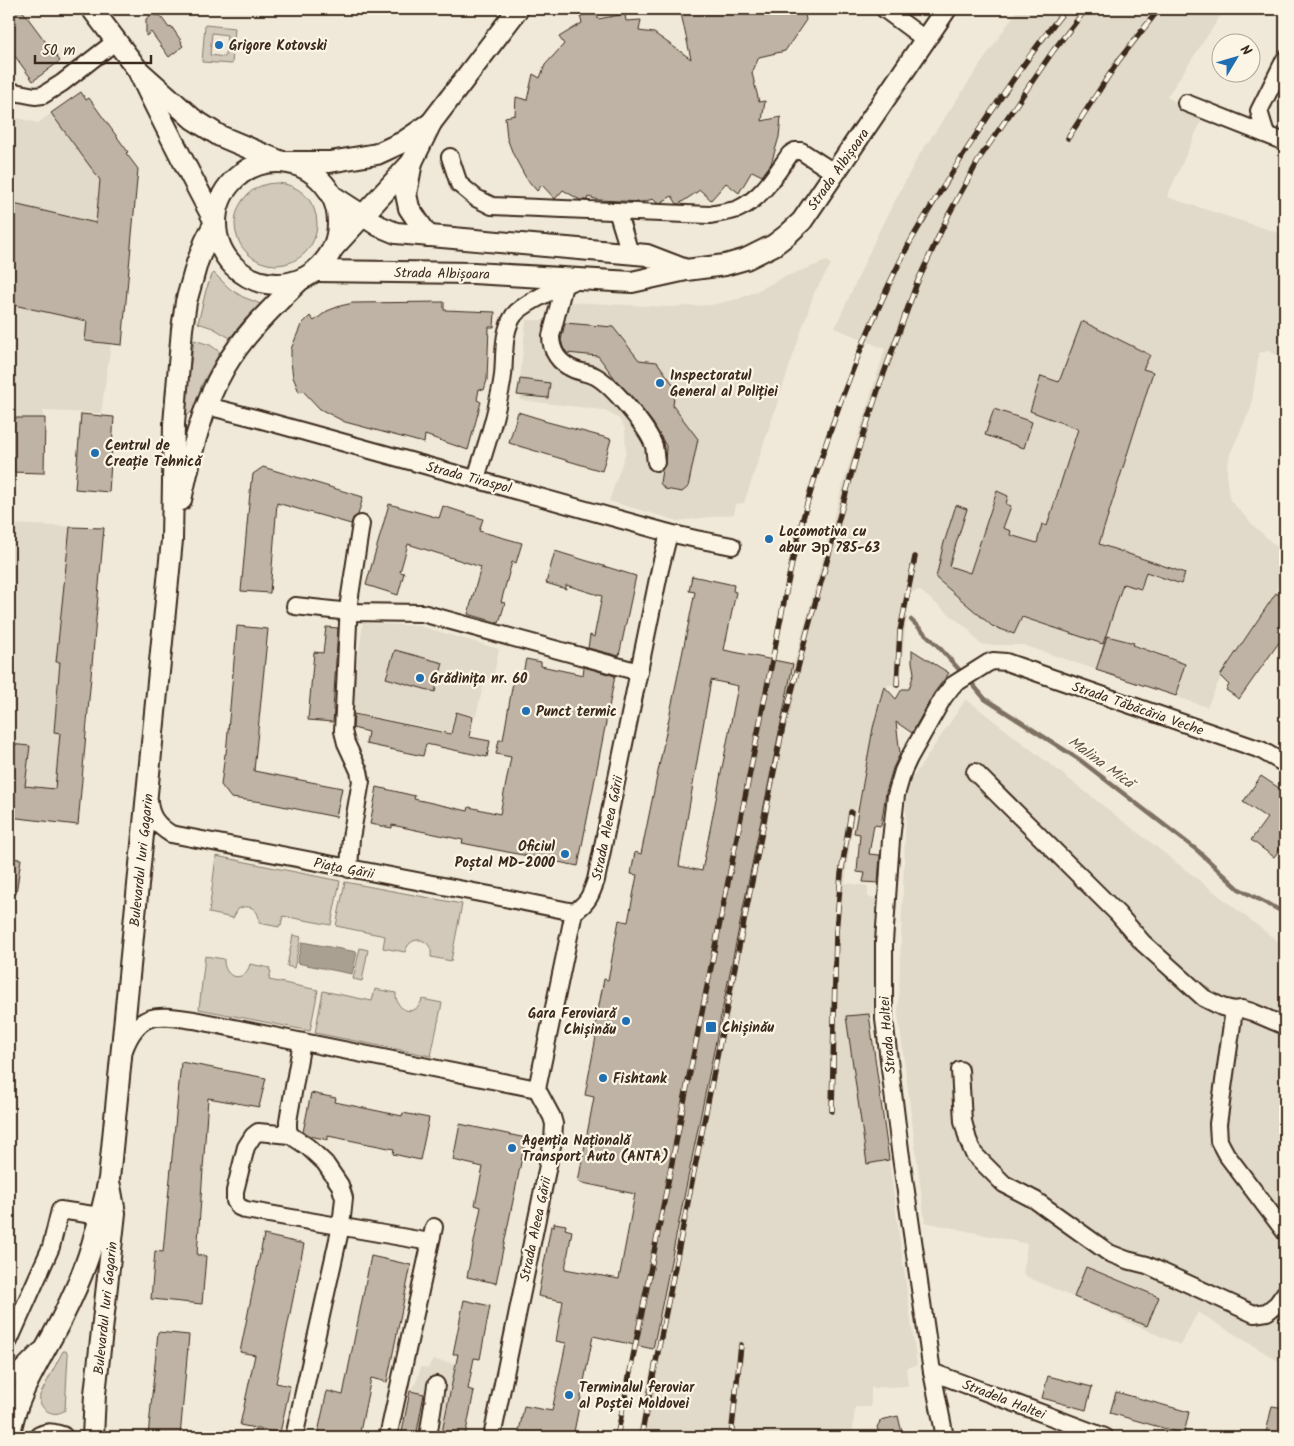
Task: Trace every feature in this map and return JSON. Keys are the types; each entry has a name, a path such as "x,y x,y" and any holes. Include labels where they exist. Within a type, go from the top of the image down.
{"main road":[{"path":"92,9 138,70 178,107 228,140 282,162 294,164 316,176 331,195 338,219 338,231 332,249 323,265 308,276 286,284 257,282 236,270 222,252 215,222 161,120 138,70"},
{"path":"428,236 409,208 406,194 412,162 430,123 518,9"},
{"name":"Strada Albișoara","path":"308,276 473,273 571,282 632,282 686,270 725,265 746,259 774,245 802,221 946,9"},
{"path":"215,222 222,195 228,185 246,170 269,162 330,162 377,154 403,142 430,123"},
{"path":"332,249 412,162"},
{"name":"Strada Albișoara","path":"331,195 379,226 396,233 647,255 686,270"},
{"name":"Bulevardul Iuri Gagarin","path":"10,1437 17,1410 28,1384 63,1317 78,1283 95,1236 109,1179 172,540 174,424 186,302 196,263 215,222"},
{"name":"Bulevardul Iuri Gagarin","path":"172,540 192,450 206,406 221,373 235,352 270,310 308,276"},
{"name":"Bulevardul Iuri Gagarin","path":"93,1437 95,1394 115,1213 109,1179"},
{"path":"40,1437 45,1434 54,1434 62,1437"}],"street":[{"path":"884,9 926,40"},
{"path":"9,90 35,96 43,95 62,83 116,41"},
{"path":"1266,134 1259,111 1285,59"},
{"path":"1186,103 1285,142"},
{"path":"450,157 459,184 476,198 492,206 710,215 737,209 756,198 768,186 790,154 795,151 801,151 835,173"},
{"path":"617,211 630,254"},
{"path":"571,282 551,336 551,345 554,353 572,369 595,376 621,399 647,434 654,447 656,462"},
{"path":"476,479 498,404 503,375 505,340 509,325 515,314 522,308 571,282"},
{"name":"Strada Tiraspol","path":"206,406 669,532 732,546"},
{"path":"348,868 361,781 359,771 346,744 343,731 350,602 361,524"},
{"name":"Strada Aleea Gării","path":"574,912 584,906 591,896 596,880 669,532"},
{"path":"295,606 350,612 422,613 639,672"},
{"name":"Strada Tăbăcăria Veche","path":"983,666 993,661 1006,662 1261,750 1285,764"},
{"name":"Strada Haltei","path":"945,1437 932,1372 884,1028 884,942 891,840 896,795 900,781 909,758 943,698 959,680 983,666"},
{"path":"975,772 1118,914 1142,943 1204,998 1222,1007 1252,1012 1285,1026"},
{"name":"Piața Gării","path":"148,786 149,809 153,820 171,834 574,912"},
{"path":"121,1059 129,1037 136,1027 146,1020 158,1016 194,1020 537,1090 574,912"},
{"path":"1234,1010 1218,1124 1219,1141 1226,1154 1285,1232"},
{"path":"290,1135 288,1122 302,1042"},
{"path":"960,1070 963,1120 968,1140 974,1154 1004,1184 1035,1200 1109,1253 1147,1265 1254,1314 1267,1312 1277,1304 1285,1293"},
{"name":"Strada Aleea Gării","path":"492,1437 553,1141 554,1124 552,1117 537,1090"},
{"path":"294,1437 341,1226 344,1198 340,1185 325,1163 308,1147 290,1135 258,1132 246,1147 235,1191 235,1201 239,1207 246,1210 341,1226 432,1235 388,1437"},
{"path":"9,1341 51,1247 60,1210 100,1216"},
{"path":"9,1379 19,1372 49,1342"},
{"name":"Stradela Haltei","path":"932,1372 1105,1437"},
{"path":"428,1437 436,1385"}],"shaded area":[{"path":"1018,9 1219,9 1223,12 1167,97 1203,117 1167,197 1285,235 1285,359 1268,351 1259,353 1251,408 1230,454 1227,468 1227,483 1230,500 1285,555 1285,571 1279,579 1276,593 1220,676 1207,707 1023,645 985,645 979,643 968,629 919,590 910,593 900,685 888,685 853,820 845,883 868,886 868,897 876,898 873,1014 869,1014 917,1365 906,1368 908,1386 871,1388 871,1407 855,1407 852,1437 637,1437 794,664 841,491 885,349 835,328 879,231 918,157"},
{"path":"205,25 235,28 232,64 202,62","holes":["212,33 227,35 225,57 210,55"]},
{"path":"81,92 86,99 89,98 138,169 122,345 111,344 101,413 43,411 42,462 9,461 9,116 38,123"},
{"path":"276,183 292,186 305,195 314,208 317,224 314,240 305,253 292,262 276,265 260,262 247,253 238,240 235,224 238,208 247,195 260,186"},
{"name":"Inspectoratul General al Poliției","path":"827,261 831,265 814,293 744,503 736,504 734,514 678,521 609,501 626,452 625,429 618,418 603,410 520,400 521,395 548,398 550,383 520,379 526,320 544,320 570,302 668,307 711,305 738,299 784,277"},
{"path":"214,273 230,289 243,297 261,304 245,319 230,338 213,328 198,323 206,290"},
{"path":"194,340 210,345 220,352 202,384 193,410 188,415 185,413 185,407"},
{"path":"9,524 104,528 78,825 9,817"},
{"name":"Grădinița nr. 60","path":"363,623 420,626 499,649 493,679 485,678 476,716 455,711 450,732 350,712"},
{"path":"966,699 1285,947 1285,1365 1198,1312 1180,1345 1023,1275 1027,1244 925,1222 898,1014 907,786"},
{"path":"216,856 340,881 331,925 283,916 279,927 259,923 258,914 250,907 238,909 233,918 209,913"},
{"path":"345,882 462,904 451,961 431,957 429,946 421,940 415,940 410,943 405,952 383,948 385,936 336,926"},
{"path":"293,935 301,937 294,968 287,966"},
{"path":"302,942 357,952 352,974 297,963"},
{"path":"360,948 368,950 362,981 353,979"},
{"path":"205,956 224,959 225,966 230,975 239,976 244,974 250,964 270,968 269,980 318,990 310,1031 199,1009"},
{"path":"375,989 396,993 399,1005 407,1010 416,1009 422,999 442,1003 431,1056 315,1033 323,991 372,1001"},
{"path":"63,1351 66,1351 68,1355 65,1410 61,1413 51,1413 41,1405 40,1395"},
{"path":"434,1360 458,1364 464,1379 470,1380 468,1389 474,1391 465,1437 401,1437 410,1390 416,1382 421,1367 429,1368 430,1363"}],"building":[{"path":"9,9 21,9 60,61 33,81 9,48"},
{"path":"597,9 598,19 625,14 626,21 641,20 639,31 654,33 691,59 680,9 804,9 806,20 785,51 759,57 752,73 759,102 765,101 762,121 781,117 779,137 771,164 762,176 752,171 739,193 726,183 711,200 700,190 679,204 677,204 672,196 657,203 653,199 642,202 599,200 588,197 587,200 580,200 563,190 555,199 542,185 537,191 526,178 513,154 507,138 505,117 515,115 516,97 527,100 533,74 540,78 545,65 564,44 559,37 582,23 580,16"},
{"path":"154,13 156,16 159,14 169,28 171,26 182,42 183,46 169,57 151,32 146,36 146,19"},
{"path":"81,92 86,100 89,98 138,169 122,345 85,341 87,321 9,304 9,203 96,223 100,180 51,113"},
{"path":"444,302 444,310 495,312 494,327 489,327 487,380 484,390 479,389 477,400 481,402 468,450 425,435 424,443 345,422 320,409 303,391 299,392 293,377 291,349 301,325 310,316 314,321 327,311 353,303"},
{"path":"1082,321 1150,355 1143,369 1153,372 1099,544 1185,573 1181,584 1146,572 1141,589 1123,584 1103,644 1022,617 1014,634 992,626 936,578 943,546 956,505 967,509 949,566 970,573 997,491 1008,496 1006,504 1011,506 1003,528 1011,531 1010,535 1037,543 1042,524 1047,526 1078,429 1030,411 1041,376 1059,382"},
{"path":"565,323 613,327 639,360 657,362 675,387 673,406 698,439 688,487 682,492 665,489 660,483 662,470 665,465 666,446 653,423 636,401 616,380 598,356 567,353 561,340"},
{"path":"520,379 550,383 548,398 517,395"},
{"path":"994,409 1032,422 1024,448 985,435"},
{"path":"518,412 611,439 602,471 509,443"},
{"name":"Centrul de Creație Tehnică","path":"81,414 114,417 109,492 75,489"},
{"path":"9,418 45,418 44,473 9,472"},
{"path":"263,467 363,497 358,515 353,518 351,524 277,503 270,593 241,591 251,482 253,474"},
{"path":"389,504 439,518 443,506 483,519 479,531 522,543 516,563 512,562 501,602 505,603 499,623 468,614 481,567 408,544 400,572 404,573 398,595 366,585"},
{"path":"70,527 104,528 78,825 9,817 9,744 30,746 25,786 55,789 60,733 54,732 60,662 56,662"},
{"path":"555,551 636,576 619,656 588,648 590,635 594,637 602,596 566,585 566,589 546,583"},
{"path":"692,576 734,585 733,591 736,592 724,650 793,664 653,1349 593,1336 573,1437 518,1437 524,1406 552,1411 566,1343 556,1341 563,1301 538,1296 551,1226 554,1227 554,1223 566,1225 565,1229 572,1231 565,1269 619,1279 635,1194 578,1182 594,1097 585,1095 604,979 608,980 619,920 628,922 637,875 631,874 635,852 641,854 695,592 689,591","holes":["711,680 738,686 702,871 679,866"]},
{"path":"1276,593 1285,599 1285,634 1239,699 1226,690 1229,685 1220,676"},
{"path":"237,626 268,629 254,771 342,788 336,817 262,802 231,798 221,785 226,754"},
{"path":"326,627 338,628 333,722 308,720 314,652 323,653"},
{"path":"1107,636 1134,643 1133,645 1185,664 1176,696 1096,670"},
{"path":"395,650 443,663 435,692 386,678"},
{"path":"912,650 949,673 934,693 912,733 896,722 900,754 893,768 886,792 881,826 874,825 869,854 880,855 878,883 863,882 865,873 857,872 860,834 854,833 873,728 884,686 896,699 902,689 909,689 914,673"},
{"path":"526,659 541,662 541,666 583,675 584,667 615,676 578,866 462,843 463,840 392,825 392,828 370,824 377,787 415,796 414,799 468,811 469,807 500,814 511,757 496,754 499,740 503,740 514,676 522,678"},
{"path":"456,712 473,717 469,737 490,741 487,757 426,744 423,756 366,744 368,732 353,728 354,714 451,734"},
{"path":"1261,776 1285,792 1285,842 1274,857 1251,840 1267,818 1243,802"},
{"path":"9,858 21,859 16,894 9,894"},
{"path":"869,1014 889,1160 867,1164 846,1016"},
{"path":"181,1062 266,1078 259,1107 208,1098 197,1255 206,1256 202,1304 151,1299 155,1251 163,1252"},
{"path":"311,1093 336,1098 335,1102 402,1116 403,1113 429,1118 420,1160 393,1154 394,1149 328,1136 328,1140 310,1136 303,1132"},
{"path":"460,1124 526,1138 496,1283 467,1277 481,1207 475,1205 483,1167 453,1160"},
{"path":"264,1235 304,1244 276,1383 290,1386 280,1433 240,1425 255,1355 240,1352"},
{"path":"371,1256 411,1265 387,1382 371,1378 359,1437 317,1437 327,1391 343,1395"},
{"path":"1086,1267 1159,1297 1147,1326 1074,1297"},
{"path":"464,1300 490,1306 480,1359 474,1358 468,1389 474,1391 465,1437 441,1437 458,1354 453,1354"},
{"path":"158,1332 189,1335 180,1437 148,1437"},
{"path":"1048,1376 1092,1387 1086,1410 1042,1398"},
{"path":"410,1391 424,1394 416,1437 401,1437"},
{"path":"1116,1392 1189,1412 1184,1434 1110,1413"},
{"path":"1272,1406 1285,1408 1285,1437 1265,1437"},
{"path":"898,1416 903,1437 880,1437 877,1427 881,1420"}],"waterway":[{"name":"Malina Mică","path":"911,620 964,675"},
{"name":"Malina Mică","path":"969,680 985,699 1080,760 1198,851 1239,889 1285,913"}],"railway":[{"path":"617,1437 789,577 799,533 818,467 840,403 864,343 909,244 997,103 1030,55 1066,9"},
{"path":"641,1437 783,726 807,632 857,454 917,283 949,214 981,156 1053,51 1086,9"},
{"path":"1068,138 1119,60 1159,9"},
{"path":"897,685 900,631 915,557"},
{"path":"832,1111 836,932 841,874 851,812"},
{"path":"731,1437 741,1345"}],"place":[{"name":"Grigore Kotovski","path":"219,45"},
{"name":"Inspectoratul General al Poliției","path":"660,383"},
{"name":"Centrul de Creație Tehnică","path":"95,453"},
{"name":"Locomotiva cu abur Эр 785-63","path":"769,539"},
{"name":"Grădinița nr. 60","path":"420,678"},
{"name":"Punct termic","path":"526,711"},
{"name":"Oficiul Poștal MD-2000","path":"565,854"},
{"name":"Gara Feroviară Chișinău","path":"626,1021"},
{"name":"Chișinău","path":"711,1027"},
{"name":"Fishtank","path":"603,1078"},
{"name":"Agenția Națională Transport Auto (ANTA)","path":"512,1148"},
{"name":"Terminalul feroviar al Poștei Moldovei","path":"569,1395"}]}
